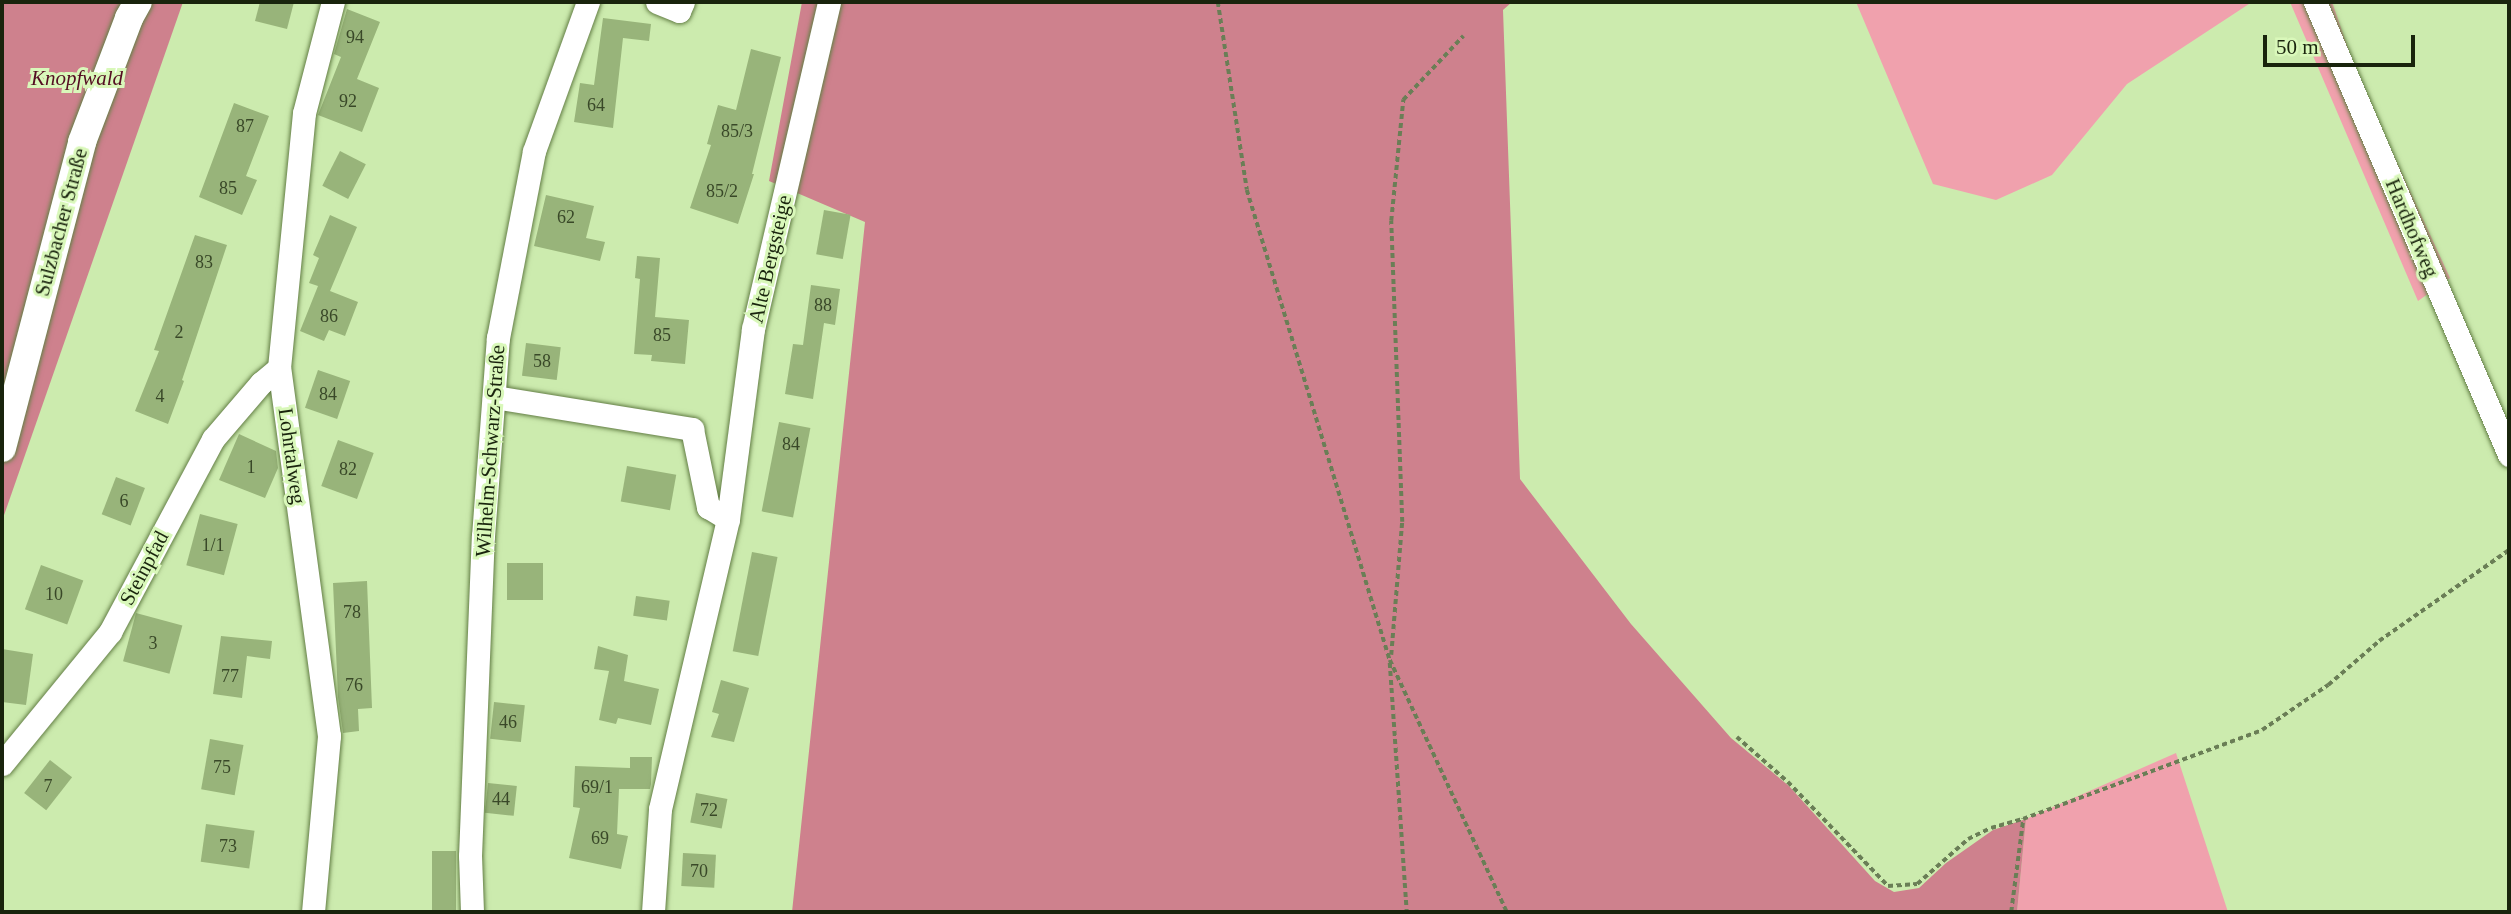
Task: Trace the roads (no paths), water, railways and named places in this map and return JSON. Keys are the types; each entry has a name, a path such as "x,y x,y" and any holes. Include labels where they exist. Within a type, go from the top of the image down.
{"main road":[{"name":"Sulzbacher Straße","path":"2,448 82,142 129,18 138,2"}],"street":[{"name":"Lohrtalweg","path":"313,912 329,736 279,368 304,113 333,2"},
{"name":"Wilhelm-Schwarz-Straße","path":"471,912 470,856 482,564 498,338 534,151 588,2"},
{"path":"657,2 680,11 683,2"},
{"name":"Alte Bergsteige","path":"653,912 660,809 728,519 753,329 829,2"},
{"name":"Hardhofweg","path":"2315,2 2509,455"},
{"name":"Steinpfad","path":"2,764 110,632 213,439 261,383 279,368"},
{"path":"494,397 692,429 708,507 728,519"}],"park label":[{"name":"Knopfwald","path":"77,78"}]}
